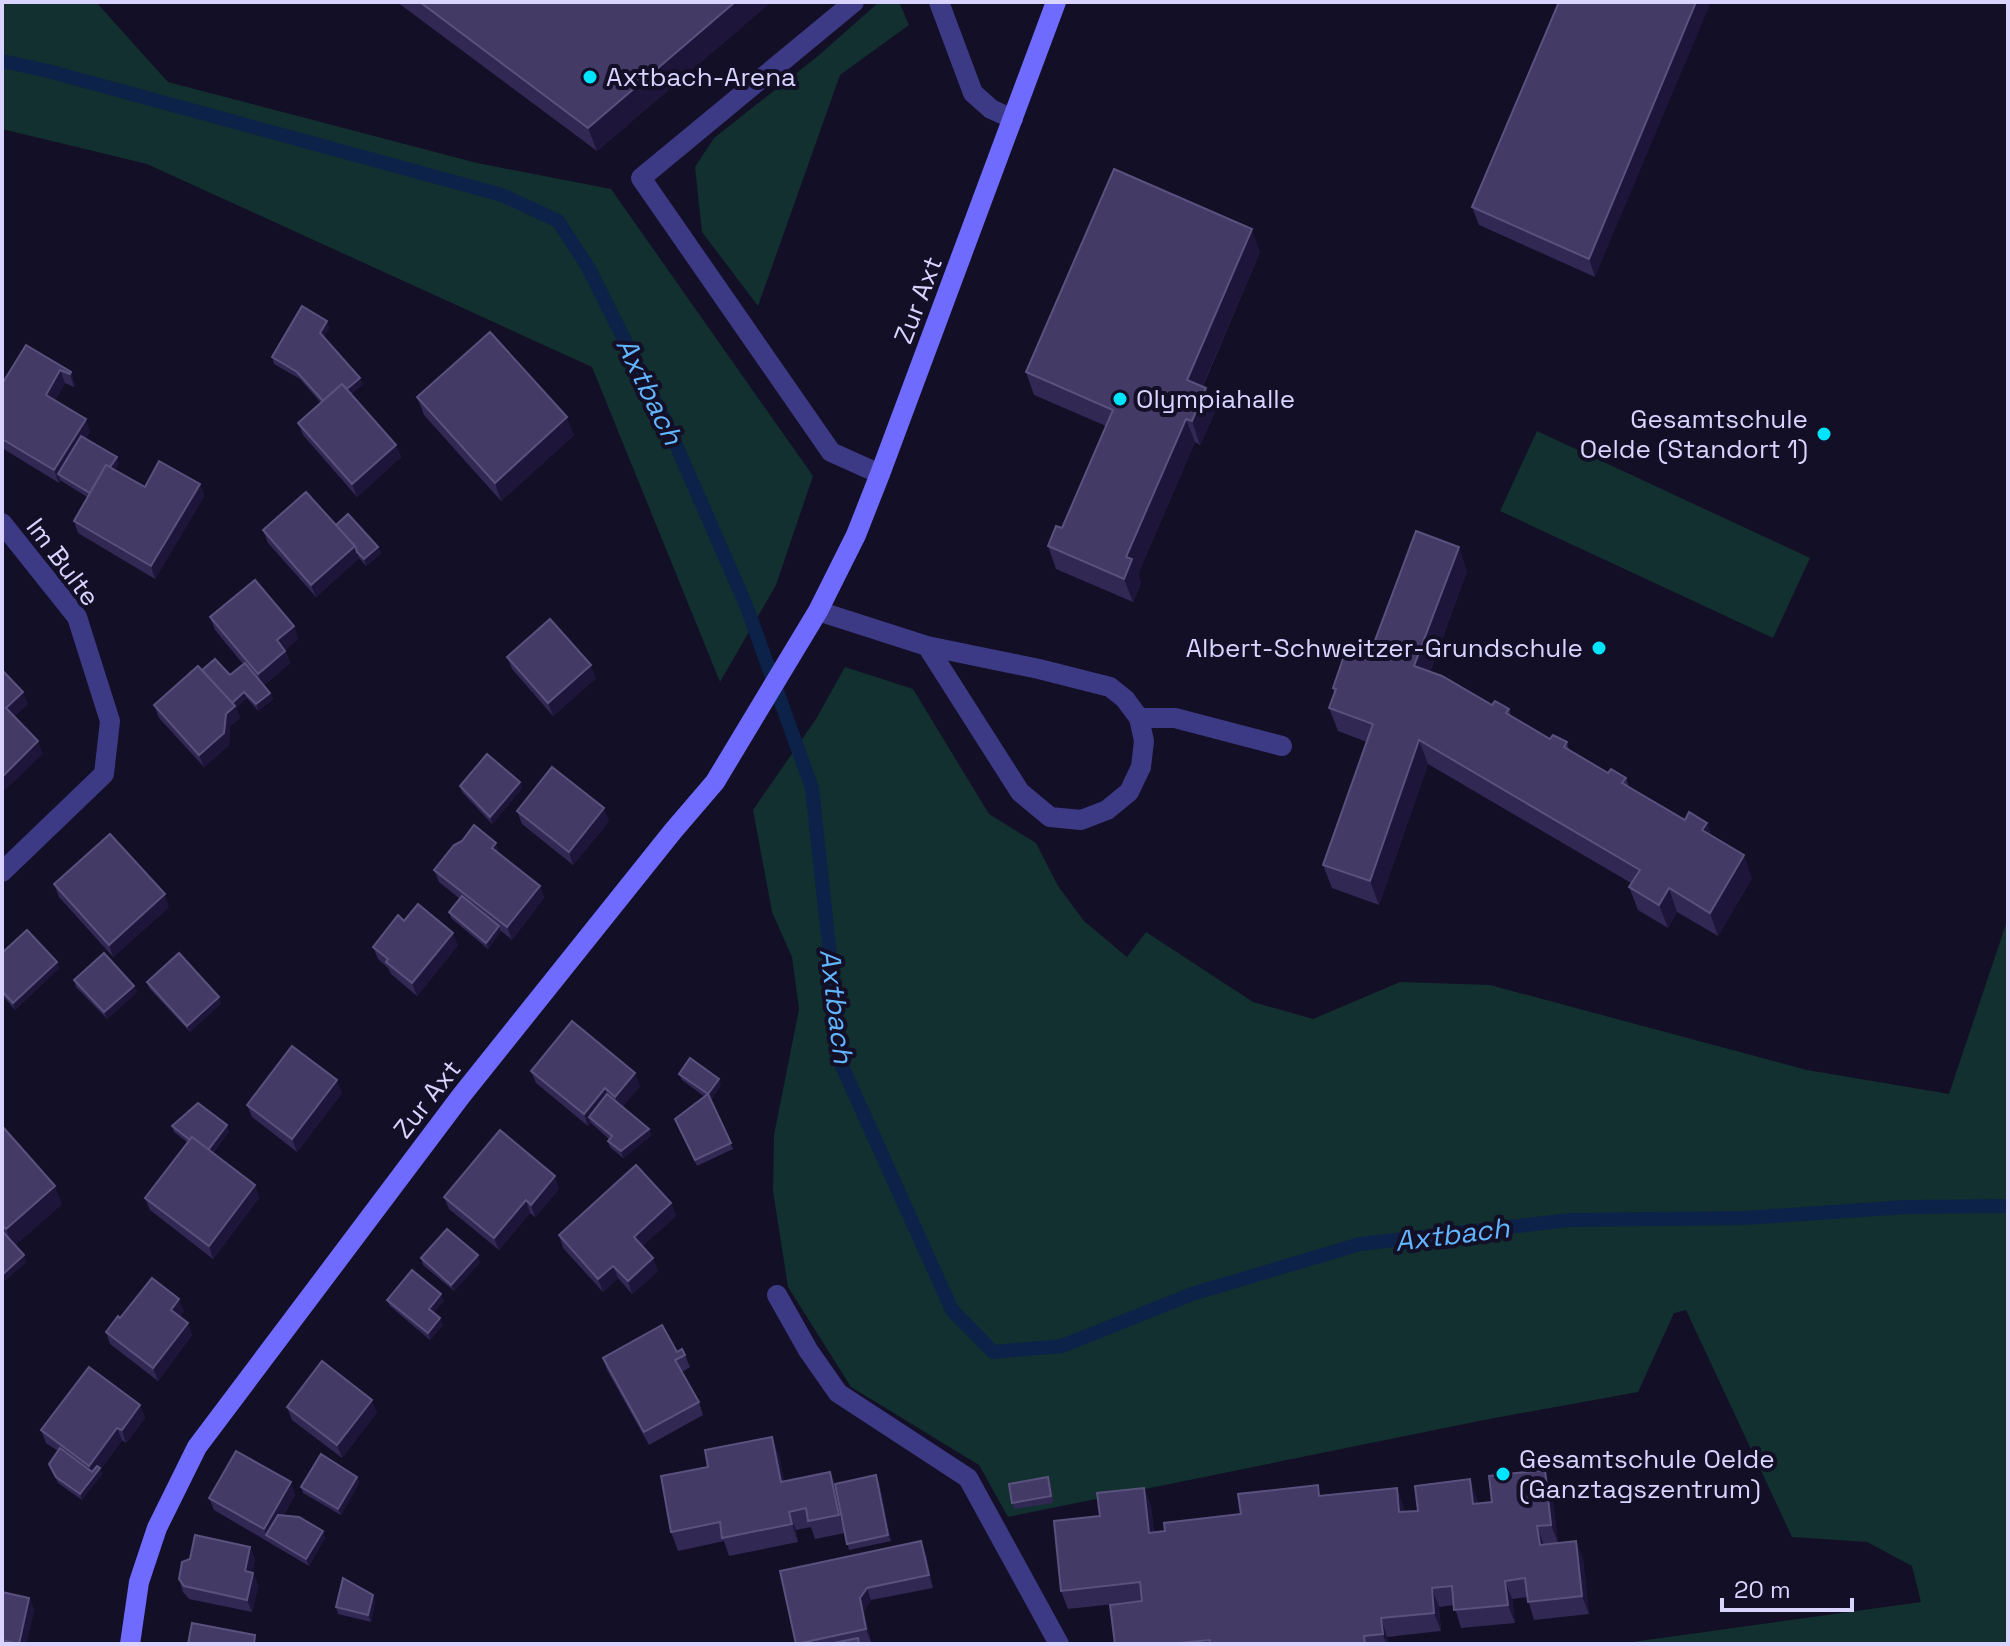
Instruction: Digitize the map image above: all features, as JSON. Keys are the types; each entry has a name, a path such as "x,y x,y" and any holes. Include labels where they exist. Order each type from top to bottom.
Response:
{"street":[{"path":"854,2 641,178 831,452 880,474"},
{"path":"939,2 973,93 991,109 1013,119"},
{"name":"Zur Axt","path":"130,1644 139,1582 157,1528 197,1447 461,1096 715,782 818,611 856,535 880,474 1056,2"},
{"name":"Im Bulte","path":"2,523 77,617 110,721 104,774 2,872"},
{"path":"818,611 927,646 1110,687 1125,699 1139,718 1144,741 1141,767 1129,792 1107,810 1081,820 1050,817 1020,792 927,646"},
{"path":"1139,718 1175,718 1282,746"},
{"path":"777,1295 808,1350 838,1393 968,1478 1059,1644"}],"green space":[{"path":"2,2 96,2 168,82 477,163 611,189 813,476 776,585 720,682 592,367 147,164 2,129"},
{"path":"879,2 899,2 909,25 840,75 758,306 702,232 695,167 714,138 818,56"},
{"path":"1537,431 1810,558 1773,638 1500,511"},
{"path":"845,667 913,689 989,814 1036,843 1058,886 1084,921 1127,957 1146,932 1253,1002 1313,1019 1400,982 1490,985 1807,1070 1949,1094 2008,918 2008,1644 1618,1644 1921,1602 1912,1566 1867,1542 1792,1537 1686,1310 1674,1313 1638,1392 1484,1420 1008,1517 979,1465 851,1387 788,1287 773,1191 774,1135 799,1009 792,957 772,912 753,810 816,719"}],"building":[{"name":"Axtbach-Arena","path":"420,2 735,2 588,128"},
{"path":"1559,2 1696,2 1589,259 1472,207"},
{"name":"Olympiahalle","path":"1114,169 1252,229 1187,380 1206,388 1192,421 1186,419 1126,557 1132,559 1124,579 1048,546 1056,526 1062,528 1113,410 1026,372"},
{"path":"302,306 327,321 320,333 360,378 347,389 342,384 323,401 297,372 272,357"},
{"path":"490,332 567,417 495,483 417,397"},
{"path":"26,345 71,372 60,370 46,395 86,419 54,470 2,439 2,384"},
{"path":"342,384 396,445 352,484 298,423"},
{"path":"81,436 117,457 110,467 106,465 90,493 58,474"},
{"path":"159,461 200,484 151,566 74,521 106,465 145,487"},
{"path":"306,492 355,546 311,585 263,530"},
{"path":"348,514 378,547 364,559 336,525"},
{"path":"1416,531 1459,547 1414,666 1442,676 1492,705 1495,701 1509,709 1506,713 1550,739 1553,735 1567,742 1564,747 1608,773 1611,769 1626,778 1622,783 1685,820 1689,812 1707,823 1702,830 1744,855 1710,913 1669,888 1659,905 1629,887 1640,870 1419,740 1370,881 1323,865 1373,724 1329,708 1336,689 1333,688 1348,644 1371,651"},
{"path":"255,580 294,626 277,640 285,651 258,674 210,617"},
{"path":"550,619 591,665 548,703 507,657"},
{"path":"215,659 230,675 245,663 270,693 256,704 244,692 232,703 202,670"},
{"path":"198,666 235,706 226,714 224,733 199,755 154,705"},
{"path":"2,670 23,692 6,708 38,741 2,777"},
{"path":"487,754 520,782 490,817 460,786"},
{"path":"552,767 604,808 569,852 517,811"},
{"path":"474,825 496,843 492,848 540,886 507,927 434,870"},
{"path":"110,834 165,894 109,945 54,884"},
{"path":"462,896 499,926 486,943 449,912"},
{"path":"418,904 453,933 412,983 373,947 398,915 404,921"},
{"path":"27,930 57,962 13,1003 2,991 2,953"},
{"path":"104,953 134,986 104,1012 74,980"},
{"path":"179,953 219,997 187,1026 147,982"},
{"path":"572,1021 635,1073 615,1097 605,1088 584,1114 531,1071"},
{"path":"292,1046 337,1080 292,1139 247,1105"},
{"path":"690,1058 719,1079 708,1094 679,1074"},
{"path":"607,1094 649,1129 621,1151 608,1141 612,1136 589,1117"},
{"path":"708,1094 731,1143 695,1160 675,1119"},
{"path":"198,1103 227,1125 208,1150 172,1126"},
{"path":"2,1126 55,1186 6,1229 2,1224"},
{"path":"500,1130 555,1176 531,1205 526,1200 494,1238 444,1197"},
{"path":"192,1137 255,1185 209,1246 145,1198"},
{"path":"636,1165 671,1203 634,1237 653,1258 628,1281 613,1266 598,1279 559,1235"},
{"path":"447,1229 478,1255 451,1285 421,1258"},
{"path":"2,1231 24,1255 2,1275"},
{"path":"412,1270 441,1294 429,1309 440,1318 428,1333 387,1300"},
{"path":"152,1278 179,1299 171,1310 188,1323 153,1368 106,1332"},
{"path":"662,1325 677,1352 682,1349 685,1355 675,1360 699,1402 644,1432 603,1358"},
{"path":"322,1361 372,1400 337,1445 287,1407"},
{"path":"89,1367 140,1405 122,1430 117,1428 89,1466 41,1430"},
{"path":"772,1437 781,1482 830,1472 839,1515 808,1521 806,1508 789,1512 792,1524 722,1538 720,1522 671,1532 661,1476 708,1467 705,1450"},
{"path":"60,1448 92,1472 97,1466 100,1468 80,1494 56,1477 49,1464"},
{"path":"236,1451 291,1482 264,1529 209,1498"},
{"path":"321,1454 357,1477 338,1509 301,1487"},
{"path":"1545,1470 1551,1525 1537,1526 1540,1545 1576,1541 1582,1596 1528,1602 1525,1578 1505,1581 1508,1605 1454,1610 1452,1586 1432,1588 1434,1613 1381,1618 1383,1634 1364,1636 1365,1644 1210,1644 1210,1640 1115,1644 1110,1605 1142,1601 1140,1582 1061,1591 1054,1521 1100,1516 1097,1493 1144,1488 1149,1533 1165,1531 1164,1523 1241,1514 1238,1494 1318,1485 1319,1496 1397,1488 1399,1512 1418,1511 1415,1486 1470,1479 1473,1504 1492,1502 1489,1476"},
{"path":"876,1475 888,1535 847,1544 835,1484"},
{"path":"1048,1477 1051,1496 1012,1503 1009,1484"},
{"path":"278,1515 299,1517 323,1531 306,1559 266,1535"},
{"path":"195,1535 250,1547 245,1571 253,1573 247,1600 184,1586 179,1579 182,1562 190,1559"},
{"path":"921,1541 929,1575 867,1588 860,1598 866,1629 796,1644 780,1571"},
{"path":"343,1578 373,1595 368,1615 336,1607"},
{"path":"2,1592 29,1598 19,1644 2,1640"},
{"path":"192,1623 255,1635 254,1644 188,1644"},
{"path":"858,1638 859,1644 829,1644"}],"waterway":[{"name":"Axtbach","path":"2,61 502,195 558,221 588,267 669,429 746,605 812,788 842,1066 952,1310 993,1352 1062,1346 1192,1294 1360,1244 1570,1220 1744,1218 1906,1207 2008,1206"}],"place":[{"name":"Axtbach-Arena","path":"590,77"},
{"name":"Olympiahalle","path":"1120,399"},
{"name":"Gesamtschule Oelde (Standort 1)","path":"1824,434"},
{"name":"Albert-Schweitzer-Grundschule","path":"1599,648"},
{"name":"Gesamtschule Oelde (Ganztagszentrum)","path":"1503,1474"}]}
